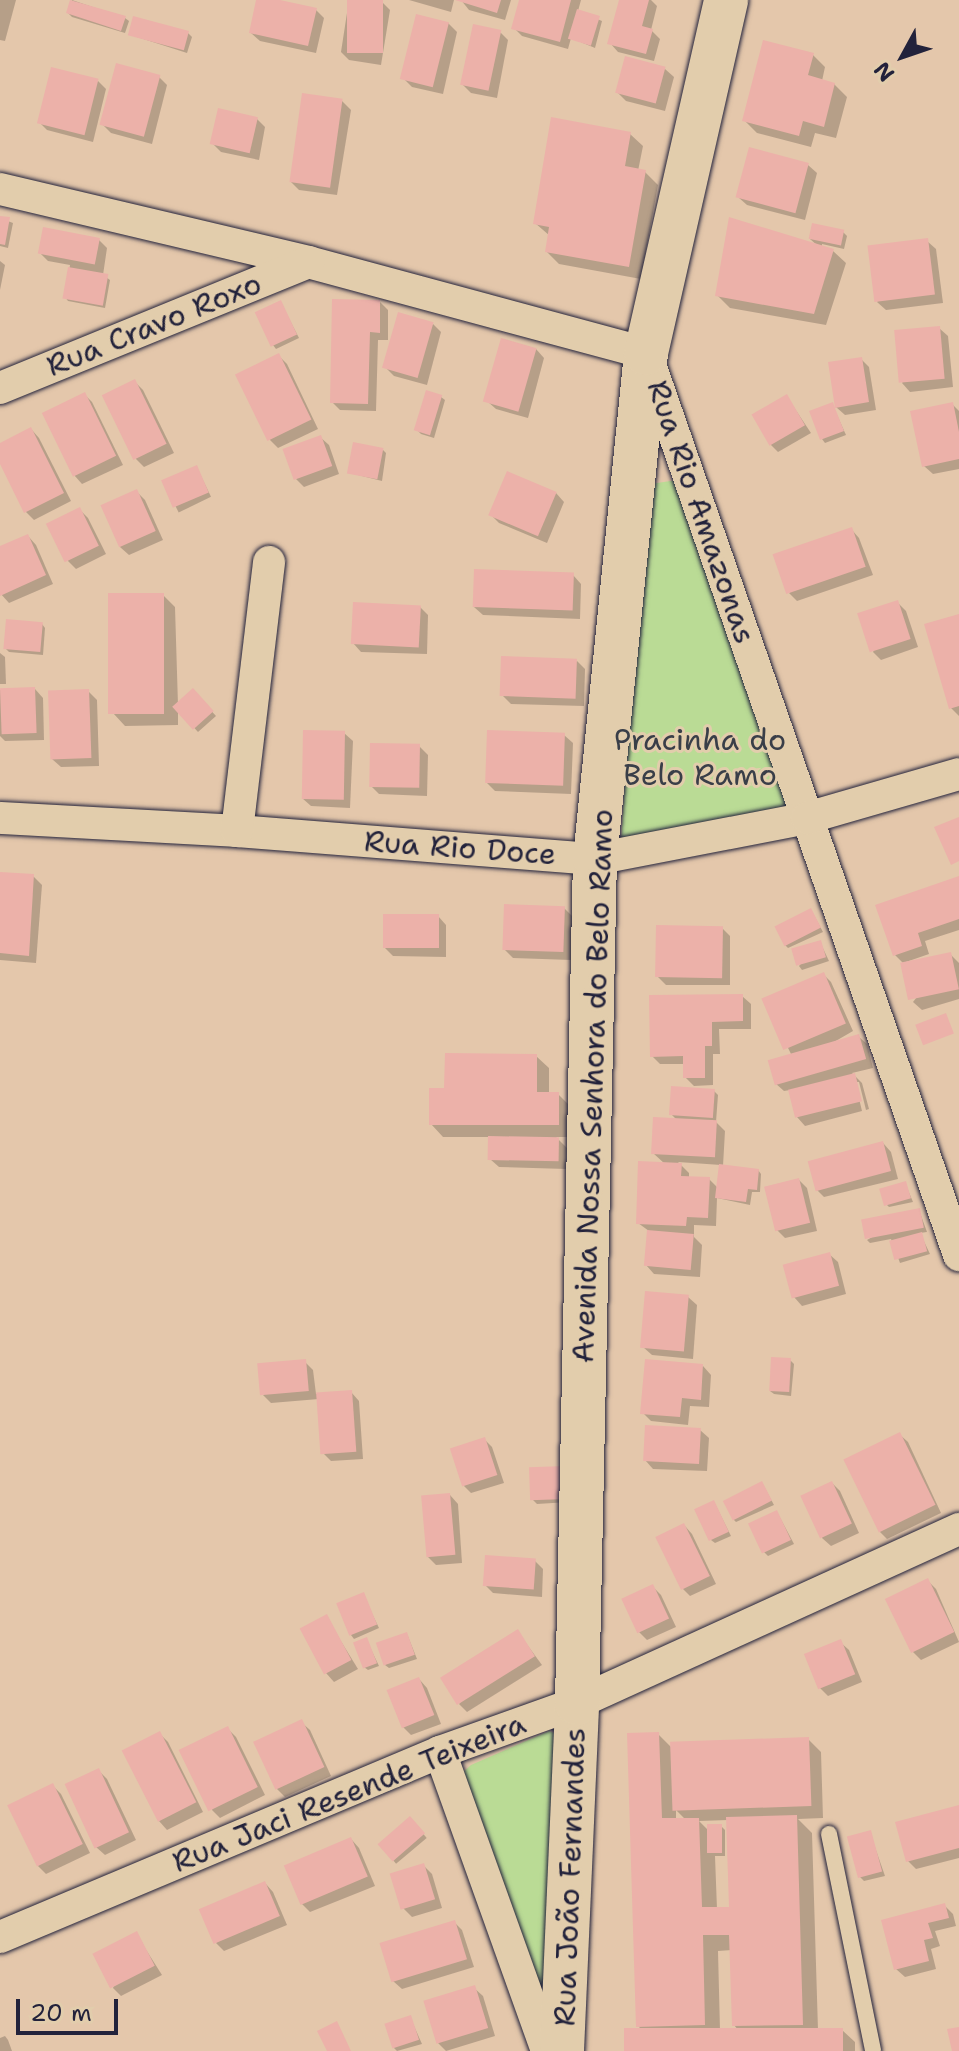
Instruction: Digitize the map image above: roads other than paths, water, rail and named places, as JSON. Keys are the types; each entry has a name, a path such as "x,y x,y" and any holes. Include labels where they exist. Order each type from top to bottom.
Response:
{"street":[{"name":"Avenida Nossa Senhora do Belo Ramo","path":"577,1703 595,859 646,353 726,0"},
{"name":"Rua Rio Amazonas","path":"0,189 308,262 646,353 959,1255"},
{"name":"Rua Cravo Roxo","path":"0,388 308,262"},
{"path":"237,831 269,562"},
{"name":"Rua Rio Doce","path":"0,818 237,831 595,859 807,818 959,774"},
{"name":"Rua Jaci Resende Teixeira","path":"0,1937 440,1752 577,1703 959,1529"},
{"name":"Rua João Fernandes","path":"562,2051 577,1703"},
{"name":"Rua João Fernandes","path":"440,1752 547,2051"}],"lane":[{"path":"829,1834 873,2051"}],"park label":[{"name":"Pracinha do Belo Ramo","path":"700,757"}]}
